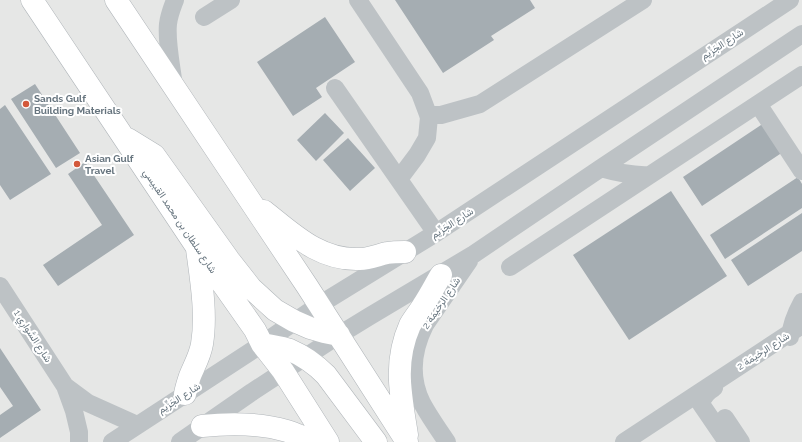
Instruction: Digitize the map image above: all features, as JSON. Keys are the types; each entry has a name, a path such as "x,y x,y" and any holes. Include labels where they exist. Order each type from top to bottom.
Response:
{"main road":[{"name":"شارع سلطان بن محمد القبيسي","path":"32,0 196,246 255,330 262,344 283,372 328,442"},
{"path":"116,0 339,335 408,442"},
{"path":"121,134 154,155 229,260 251,288 275,310 294,321 310,328 339,335"},
{"path":"246,195 297,238 314,249 334,257 362,259 389,252 405,252"},
{"path":"185,394 189,378 196,364 202,345 202,290 196,246"},
{"path":"408,442 399,368 402,349 411,324 441,275"},
{"path":"262,344 290,350 318,367 356,414 376,442"},
{"path":"202,426 223,424 255,425 286,431 316,442"}],"street":[{"path":"174,88 168,38 168,25 170,12 175,0"},
{"path":"204,17 231,0"},
{"path":"358,0 420,93 429,117 428,138 399,179"},
{"path":"428,115 442,115 480,104 643,0"},
{"name":"شارع الجَزِّيم","path":"112,442 262,344 294,321 436,233 790,0"},
{"path":"180,442 339,335 474,254 802,34"},
{"path":"510,267 802,75"},
{"path":"334,88 436,233"},
{"path":"758,104 802,171"},
{"path":"601,168 637,176 650,175"},
{"path":"601,168 612,182 616,197"},
{"name":"شارع الرخيمَة 2","path":"447,442 421,401 414,379 414,356 424,325 474,254"},
{"name":"شارع السَّوارِي 1","path":"0,286 66,386 79,432 79,442"},
{"path":"798,332 796,314 802,302"},
{"name":"شارع الرخيمَة 2","path":"643,442 704,397 798,332"},
{"name":"شارع السَّوارِي 1","path":"66,386 88,403 137,425"},
{"path":"704,397 726,442"},
{"path":"704,397 741,442"},
{"name":"شارع الرخيمَة 2","path":"624,442 704,397"}],"shaded area":[{"path":"0,0 802,0 802,442 0,442"}],"building":[{"path":"395,0 530,0 535,8 491,36 494,40 443,73"},
{"path":"325,17 355,62 316,88 322,97 293,116 257,62"},
{"path":"35,84 80,153 56,168 11,99"},
{"path":"5,105 51,174 10,200 0,185 0,109"},
{"path":"325,113 344,133 316,161 297,140"},
{"path":"764,123 783,152 702,206 683,177"},
{"path":"348,138 375,168 350,191 323,160"},
{"path":"85,162 134,235 58,286 43,265 102,225 68,174"},
{"path":"798,177 802,184 802,208 725,259 710,235"},
{"path":"671,191 727,276 629,340 573,255"},
{"path":"802,213 802,251 748,286 731,260"},
{"path":"0,348 41,410 0,438 0,415 13,406 0,387"}],"place":[{"name":"Sands Gulf Building Materials","path":"26,104"},
{"name":"Asian Gulf Travel","path":"77,164"}]}
